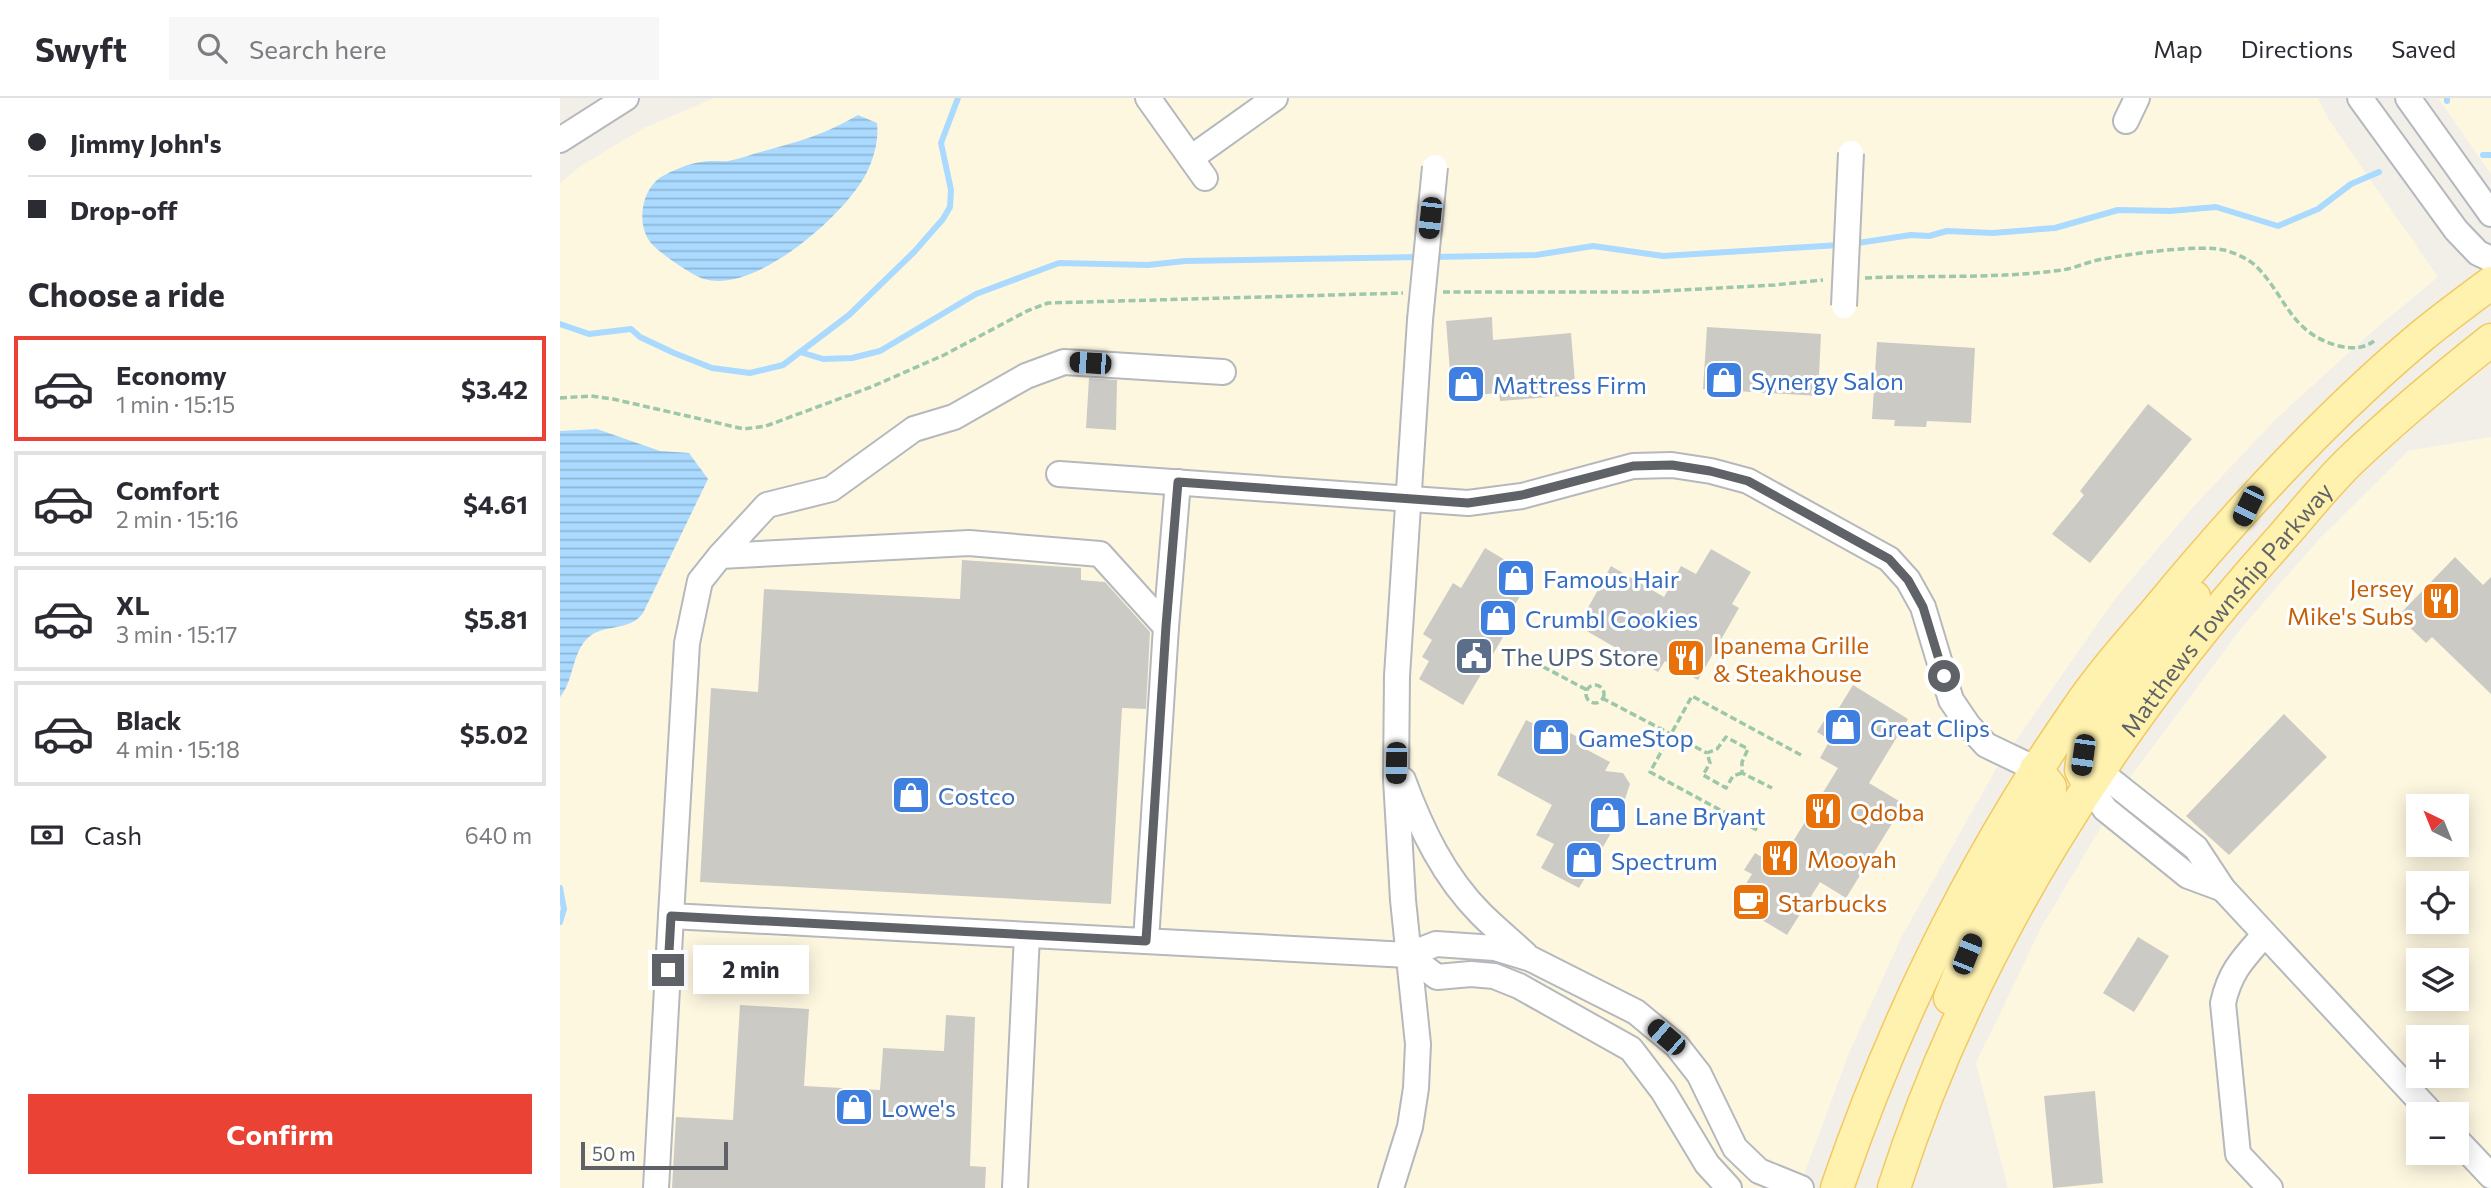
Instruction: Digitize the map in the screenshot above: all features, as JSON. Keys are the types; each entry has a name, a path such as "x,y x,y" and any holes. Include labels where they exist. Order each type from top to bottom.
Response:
{"main road":[{"name":"Matthews Township Parkway","path":"1837,1188 1885,1059 1925,970 1976,870 2036,769 2077,708 2202,556 2328,421 2424,334 2491,283"},
{"name":"Matthews Township Parkway","path":"1895,1188 1935,1078 1972,994 2023,896 2094,778 2189,646 2239,585 2350,461 2491,340"},
{"path":"2094,778 2081,770 2083,755 2173,625 2221,563 2248,506"},
{"path":"1935,1078 1943,1015 1976,934 2049,804 2050,787 2036,769"}],"street":[{"path":"560,140 626,98"},
{"path":"1148,98 1198,168 1275,98"},
{"path":"2126,121 2137,98"},
{"path":"2360,98 2456,230 2478,253 2491,259"},
{"path":"2408,98 2491,214"},
{"path":"1844,306 1851,153"},
{"path":"1391,1188 1410,1127 1416,1087 1418,1044 1403,900 1396,763 1397,676 1420,320 1435,167"},
{"path":"656,1188 687,643 700,581 767,505 831,489 914,429 954,417 1026,376 1064,362 1223,372"},
{"path":"1059,474 1468,503 1522,495 1633,466 1672,465 1748,481 1889,559 1908,580 1923,607 1951,699 1968,725 1986,745 2036,769"},
{"path":"1146,941 1178,482"},
{"path":"720,556 969,543 1100,554 1166,626"},
{"path":"1396,763 1418,820 1456,885 1481,914 1531,959"},
{"path":"2094,778 2105,809 2188,876 2223,889 2421,1102"},
{"path":"671,916 1408,956 1436,944 1495,948 1531,959 1636,1013 1654,1027 1677,1046 1699,1074 1735,1148 1759,1171 1801,1188"},
{"path":"1015,1188 1027,935"},
{"path":"2264,935 2235,967 2222,1003 2238,1154 2270,1188"},
{"path":"1408,956 1437,977 1471,974 1494,976 1519,986 1631,1049 1663,1091 1707,1164 1729,1188"},
{"path":"2469,1153 2491,1176"}],"path":[{"path":"1857,278 2000,275 2065,270 2101,259 2129,255 2198,249 2221,250 2238,255 2256,266 2283,305 2318,339 2347,348 2358,348 2382,336"},
{"path":"1440,292 1644,292 1833,279"},
{"path":"560,398 591,396 744,429 755,428 871,387 923,365 1027,311 1048,303 1415,293"},
{"path":"1506,647 1587,690"},
{"path":"1592,685 1599,686 1603,691 1602,698 1597,702 1590,701 1586,696 1587,690 1592,685"},
{"path":"1757,830 1650,772 1692,696 1801,755"},
{"path":"1602,698 1707,753 1717,750 1726,737 1748,749 1742,762 1742,773"},
{"path":"1707,753 1710,763 1703,775 1726,788 1733,776 1742,773 1772,788"}],"shaded area":[{"path":"714,98 2318,98 2329,120 2438,277 2368,335 2276,419 2193,507 2115,599 1996,769 1902,936 1849,1053 1799,1188 560,1188 560,183 582,165 644,128"},
{"path":"2438,98 2491,98 2491,174"},
{"path":"2491,437 2491,1188 2008,1188 1976,1063 2042,926 2134,772 2242,627 2322,536 2408,451"}],"water":[{"path":"858,115 877,123 875,149 866,174 855,191 819,230 772,263 748,275 725,281 704,279 668,258 646,236 642,218 645,199 654,183 661,177 692,164 732,160 801,140"},
{"path":"597,429 660,451 689,453 708,479 643,613 630,623 598,631 585,641 560,697 560,431"}],"building":[{"path":"1492,317 1493,340 1571,333 1576,395 1500,401 1499,393 1452,397 1446,321"},
{"path":"1707,327 1821,334 1818,396 1703,389"},
{"path":"1877,342 1975,348 1971,423 1927,421 1926,427 1894,426 1895,420 1872,419"},
{"path":"1089,378 1117,380 1116,430 1086,428"},
{"path":"2148,404 2192,439 2090,563 2052,534 2084,495 2080,491"},
{"path":"1485,548 1532,576 1501,628 1506,632 1463,705 1419,679 1429,661 1422,657 1432,640 1423,634 1453,583 1461,588"},
{"path":"1711,549 1751,572 1732,604 1739,608 1698,680 1665,661 1658,672 1578,626 1611,566 1664,597 1681,566 1696,574"},
{"path":"2455,557 2483,585 2491,577 2491,694 2432,637 2426,643 2398,616"},
{"name":"Costco","path":"962,560 1081,568 1081,580 1105,582 1150,632 1146,709 1122,708 1111,904 700,882 711,688 758,692 764,589 960,599"},
{"path":"1853,685 1908,719 1869,783 1904,804 1846,898 1820,882 1787,935 1734,903 1752,874 1744,870 1755,853 1765,859 1776,840 1789,848 1838,768 1820,758 1830,740 1817,732 1827,716 1832,719"},
{"path":"2284,714 2327,757 2229,855 2186,816"},
{"path":"1526,720 1561,737 1564,730 1580,738 1576,744 1610,762 1605,771 1623,773 1630,784 1622,808 1625,809 1579,888 1541,868 1554,844 1536,835 1552,805 1497,775"},
{"path":"2138,937 2169,956 2134,1012 2103,993"},
{"name":"Lowe's","path":"740,1005 809,1009 804,1086 880,1090 883,1048 944,1051 946,1015 975,1017 970,1166 986,1167 985,1188 672,1188 676,1117 733,1120"},
{"path":"2095,1091 2103,1183 2053,1188 2044,1096"}],"waterway":[{"path":"560,324 589,334 631,329 640,337 712,368 750,373 783,365 849,315 914,252 943,219 950,207 951,190 941,143 958,98"},
{"path":"2483,155 2491,155"},
{"path":"1851,244 1911,235 1929,236 1947,231 1993,233 2055,228 2118,210 2170,211 2216,207 2278,226 2318,209 2351,184 2379,172"},
{"path":"1433,257 1536,255 1593,246 1663,256 1840,245"},
{"path":"800,352 823,359 852,358 880,351 976,294 1059,263 1148,265 1185,261 1422,257"},
{"path":"560,888 564,909 560,922"}],"place":[{"name":"Synergy Salon","path":"1724,380"},
{"name":"Mattress Firm","path":"1466,384"},
{"name":"Famous Hair","path":"1516,578"},
{"name":"Jersey Mike's Subs","path":"2441,601"},
{"name":"Crumbl Cookies","path":"1498,618"},
{"name":"The UPS Store","path":"1474,656"},
{"name":"Ipanema Grille & Steakhouse","path":"1686,658"},
{"name":"Great Clips","path":"1843,727"},
{"name":"GameStop","path":"1551,737"},
{"name":"Costco","path":"911,795"},
{"name":"Qdoba","path":"1823,811"},
{"name":"Lane Bryant","path":"1608,815"},
{"name":"Mooyah","path":"1780,858"},
{"name":"Spectrum","path":"1584,860"},
{"name":"Starbucks","path":"1751,902"},
{"name":"Lowe's","path":"854,1107"}],"route":[{"path":"668,970 671,916 1146,941 1178,482 1468,503 1522,495 1633,466 1672,465 1710,471 1748,481 1889,559 1908,580 1923,607 1944,676"}]}
